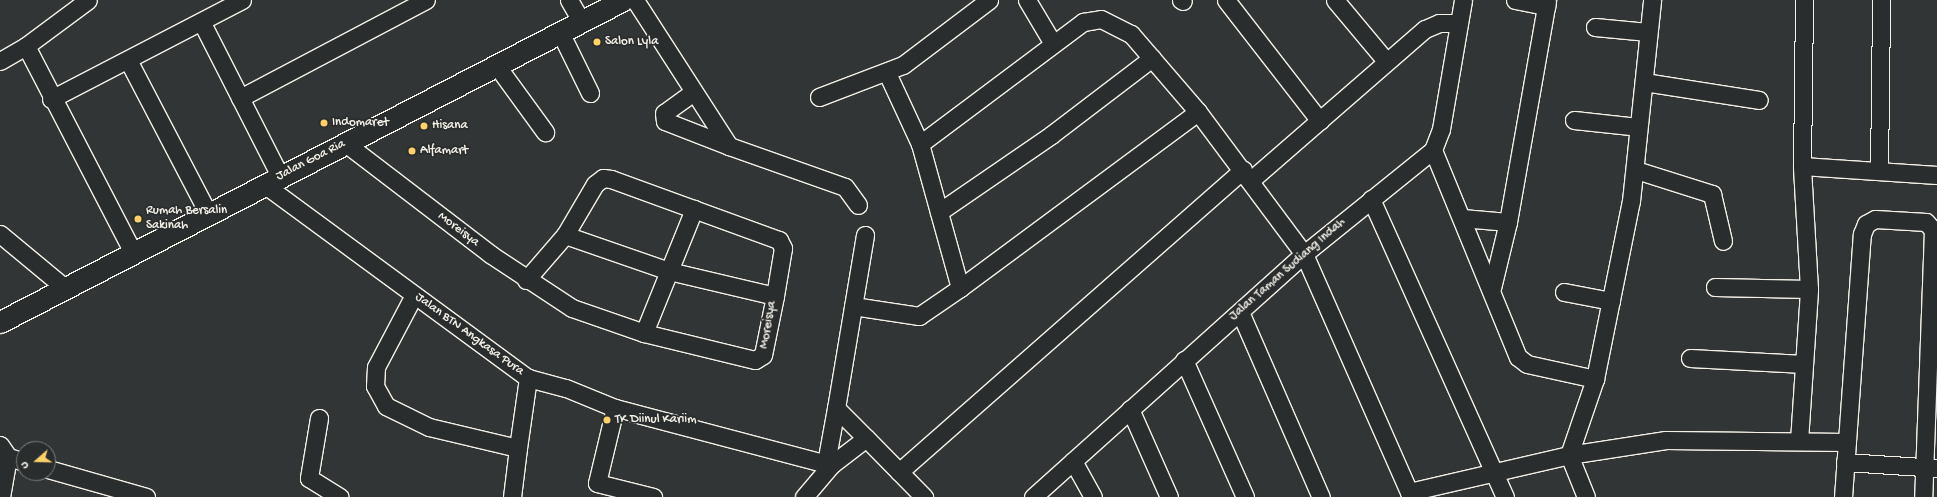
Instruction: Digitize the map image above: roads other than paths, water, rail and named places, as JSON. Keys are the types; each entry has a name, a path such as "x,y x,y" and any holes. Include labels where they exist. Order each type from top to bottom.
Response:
{"main road":[{"name":"Jalan Goa Ria","path":"0,322 132,252 623,0"}],"street":[{"path":"0,61 26,46 88,0"},
{"path":"51,98 128,60 242,0"},
{"path":"240,98 426,0"},
{"path":"569,0 581,21"},
{"path":"635,0 692,93 729,146"},
{"path":"819,97 887,73 903,65 989,0"},
{"path":"1027,0 1052,42"},
{"path":"1226,0 1320,121"},
{"path":"1335,0 1386,61"},
{"path":"1492,288 1508,222 1546,3 1515,0"},
{"path":"1586,497 1569,455 1594,379 1611,301 1636,170 1638,127 1652,0"},
{"path":"1799,440 1809,288 1802,166 1804,0"},
{"path":"1879,171 1881,0"},
{"path":"899,472 1247,175 1320,121 1386,61 1432,25 1457,8"},
{"path":"1457,8 1441,129 1434,150 1521,360 1594,379"},
{"path":"920,144 1052,42 1084,22 1101,19 1130,34 1198,112 1247,175 1304,254 1410,494 1494,471 1569,455 1680,438 1847,442"},
{"path":"202,22 240,98 273,180"},
{"path":"1595,27 1648,32"},
{"path":"560,32 590,93"},
{"path":"26,46 51,98 132,252"},
{"path":"939,212 1051,135 1152,58"},
{"path":"128,60 208,214"},
{"path":"497,66 545,132"},
{"path":"887,73 920,144 960,288"},
{"path":"1644,82 1759,100"},
{"path":"692,93 664,114 665,121 729,146 845,187 858,205"},
{"path":"853,306 919,316 960,288 1198,112"},
{"path":"1574,120 1638,127"},
{"name":"Moreisya","path":"346,143 526,280 565,305 644,333 759,359 770,331 775,296 669,271 565,234"},
{"name":"Jalan Taman Sudiang Indah","path":"1033,497 1304,254 1434,150"},
{"path":"1802,166 1937,175"},
{"path":"1636,170 1712,194 1723,241"},
{"path":"526,280 565,234 595,184 603,178 694,209 782,243 775,296"},
{"name":"Jalan BTN Angkasa Pura","path":"273,180 414,295 528,378 566,388 615,408 828,464"},
{"path":"1372,199 1505,497"},
{"path":"644,333 694,209"},
{"path":"1462,218 1508,222"},
{"path":"1843,497 1863,229 1875,219 1926,222 1930,224 1933,238 1930,468 1923,497"},
{"path":"0,234 65,288"},
{"path":"828,464 865,235"},
{"path":"1715,288 1809,288"},
{"path":"1564,292 1611,301"},
{"path":"414,295 376,367 375,386 379,396 386,406 429,427 518,448"},
{"path":"1240,312 1321,497"},
{"path":"1690,358 1804,364"},
{"path":"1184,360 1245,497"},
{"path":"512,497 528,378"},
{"path":"615,408 595,490 653,497"},
{"path":"836,408 923,497"},
{"path":"1130,409 1169,497"},
{"path":"319,418 309,478 340,497"},
{"path":"804,497 828,464 866,438"},
{"path":"2,497 11,455"},
{"path":"1073,461 1093,497"},
{"path":"1845,462 1930,468"},
{"path":"56,471 146,497"}],"place":[{"name":"Salon Lyla","path":"597,42"},
{"name":"Indomaret","path":"324,123"},
{"name":"Hisana","path":"424,126"},
{"name":"Alfamart","path":"412,151"},
{"name":"Rumah Bersalin Sakinah","path":"138,219"},
{"name":"TK Diinul Kariim","path":"607,420"}]}
